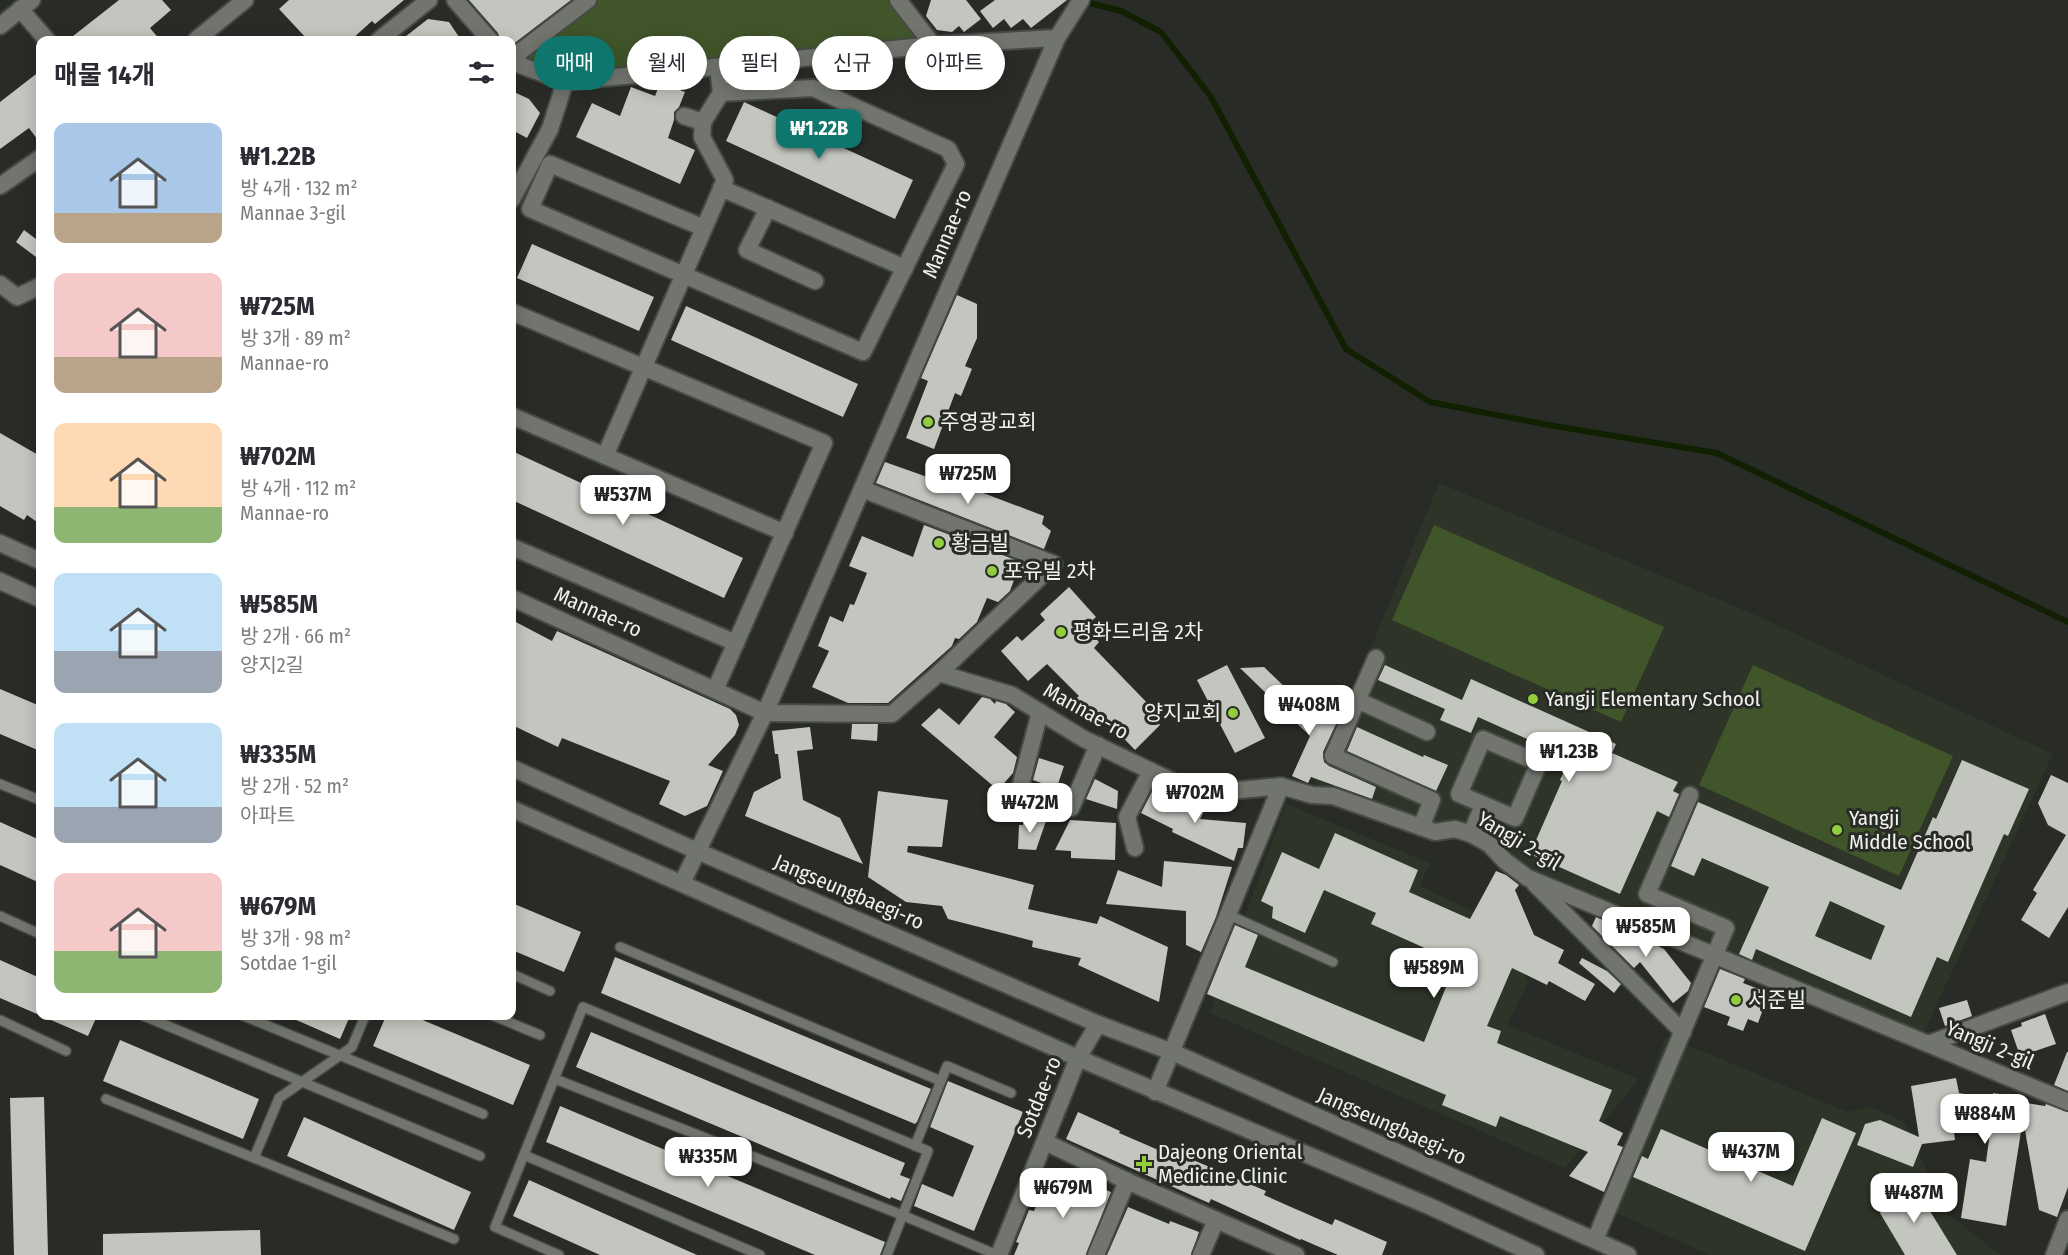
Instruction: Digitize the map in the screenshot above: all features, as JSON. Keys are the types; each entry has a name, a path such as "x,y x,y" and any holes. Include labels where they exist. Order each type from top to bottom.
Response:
{"street":[{"path":"201,36 245,0"},
{"path":"384,36 429,0"},
{"path":"455,0 486,36"},
{"path":"516,57 588,0"},
{"name":"Mannae-ro","path":"682,883 765,713 1057,38 1081,0"},
{"path":"903,2 927,36"},
{"path":"0,26 26,5 45,36"},
{"path":"1005,41 1057,38"},
{"path":"615,77 905,48"},
{"path":"516,62 534,69"},
{"path":"605,456 725,180 702,137 703,122 721,93 718,67"},
{"path":"704,228 550,164 531,209 863,352 956,164 948,149 813,88 721,93"},
{"path":"516,189 550,129 562,90"},
{"path":"684,116 703,122"},
{"path":"0,186 36,161"},
{"path":"721,188 904,268"},
{"path":"768,208 747,250 814,281"},
{"path":"0,284 17,297 36,288"},
{"path":"516,314 824,443 715,690"},
{"path":"516,418 785,533"},
{"name":"Mannae-ro","path":"516,600 765,713 892,714 939,673 1054,564 862,489"},
{"path":"0,543 36,559"},
{"path":"516,549 736,643"},
{"path":"0,581 36,597"},
{"path":"1376,658 1333,756 1432,800 1421,827"},
{"name":"Mannae-ro","path":"939,673 1012,695 1098,745 1199,794 1281,786"},
{"path":"1357,700 1427,732"},
{"path":"1019,792 1040,712"},
{"path":"1484,739 1539,763 1515,819 1483,805 1459,794 1484,739"},
{"path":"1071,808 1098,745"},
{"name":"Jangseungbaegi-ro","path":"516,770 697,851 1098,1024 1172,1052 1628,1255"},
{"path":"1136,848 1127,817 1151,771"},
{"path":"1155,1092 1281,786"},
{"name":"Yangji 2-gil","path":"1281,786 1312,795 1333,796 1435,832 1455,829 1471,834 1489,844 1505,861 1528,878 2068,1102"},
{"path":"1595,1239 1726,928 1647,894 1689,795"},
{"path":"1471,834 1483,805"},
{"path":"516,811 1078,1059 1430,1206 1536,1255"},
{"path":"1528,878 1683,1032"},
{"name":"Yangji 2-gil","path":"1928,1044 2068,992"},
{"name":"Sotdae-ro","path":"998,1255 1078,1059 1098,1024"},
{"path":"1045,1142 1127,1181 1296,1255"},
{"path":"1096,1255 1127,1181"},
{"path":"2054,1255 2068,1219"},
{"path":"1201,1255 1216,1220"}],"lane":[{"path":"0,784 36,798"},
{"path":"1227,914 1333,962"},
{"path":"0,916 36,932"},
{"path":"620,947 941,1081"},
{"path":"516,976 550,990"},
{"path":"559,1255 495,1227 583,1007 928,1151 887,1255"},
{"path":"0,1020 66,1051"},
{"path":"154,1020 480,1156"},
{"path":"254,1020 483,1114"},
{"path":"254,1158 279,1098 352,1047 363,1020"},
{"path":"504,1020 540,1035"},
{"path":"915,1146 947,1066 1011,1093"},
{"path":"555,1079 998,1255"},
{"path":"106,1099 454,1239"},
{"path":"524,1155 760,1255"}],"shaded area":[{"path":"1439,483 1753,614 2053,754 1923,1034 1624,907 1530,870 1475,823 1455,820 1435,825 1315,783"},
{"path":"1286,804 1430,863 1420,886 1506,927 1528,983 1507,1025 1639,1079 1565,1168 1210,1013"},
{"path":"1666,1036 1847,1112 1870,1107 1903,1121 1911,1133 1942,1209 2000,1255 1710,1255 1601,1206"}],"green space":[{"path":"588,0 898,0 926,36 905,36 905,48 893,49 893,36 812,36 812,57 800,58 800,36 719,36 719,67 707,68 707,36 627,36 627,76 615,77 615,36 541,36"},
{"path":"534,41 534,68 516,60 516,55"},
{"path":"1434,525 1664,627 1621,722 1392,620"},
{"path":"1753,665 1953,756 1899,876 1699,785"}],"building":[{"path":"119,0 162,0 171,10 150,28 157,36 73,36"},
{"path":"289,0 404,0 375,24 372,21 355,36 304,36 279,9"},
{"path":"469,0 571,0 516,42 516,36 499,36"},
{"path":"931,0 966,0 981,19 964,32 959,26 952,32 937,30 926,16"},
{"path":"995,0 1067,0 1031,28 1023,19 1011,28 1004,19 993,28 980,11"},
{"path":"428,19 449,22 458,36 406,36"},
{"path":"36,74 36,138 29,128 0,149 0,102"},
{"path":"630,90 639,90 655,96 657,90 685,92 679,107 674,112 668,138 695,150 680,184 576,137 592,103 620,116"},
{"path":"516,93 529,99 540,113 527,138 516,132"},
{"path":"744,102 913,180 895,219 726,141"},
{"path":"24,230 36,239 36,257 16,242"},
{"path":"532,244 654,297 639,331 517,278"},
{"path":"957,295 977,304 977,338 965,366 972,369 961,396 955,393 934,449 906,438 928,381 921,378"},
{"path":"686,306 858,384 843,417 671,340"},
{"path":"0,433 36,454 36,521 27,515 24,520 0,506"},
{"path":"516,453 743,558 724,598 516,502"},
{"path":"885,462 964,490 965,486 1044,516 1042,524 1051,531 1044,549 876,483"},
{"path":"924,525 1031,566 1029,573 1022,580 1015,577 1010,591 998,602 987,598 977,622 959,639 955,638 952,646 888,703 848,703 812,687 829,651 818,646 830,616 843,622 850,604 854,605 867,573 849,566 862,536 913,557"},
{"path":"1069,587 1096,617 1085,627 1099,642 1094,648 1154,710 1152,716 1160,725 1135,750 1102,716 1094,724 1073,701 1079,696 1047,664 1028,681 1001,651 1017,636 1022,641 1045,620 1040,614"},
{"path":"516,622 552,641 557,631 730,709 736,715 739,725 735,735 708,765 723,771 707,806 685,816 659,804 670,781 562,738 558,747 516,727"},
{"name":"양지교회","path":"1227,665 1265,738 1235,753 1197,680"},
{"path":"1385,665 1462,700 1471,679 1616,744 1612,753 1678,782 1673,791 1679,794 1669,817 1657,811 1620,894 1530,854 1570,758 1478,717 1471,733 1440,720 1445,709 1378,680"},
{"path":"1264,667 1318,719 1321,712 1338,720 1323,752 1324,762 1376,787 1372,799 1311,777 1308,783 1292,776 1310,736 1240,668"},
{"path":"0,689 36,704 36,749 0,734"},
{"path":"982,697 990,699 995,704 996,701 1006,704 1015,712 994,737 1017,757 1013,773 998,790 921,725 939,708 959,725"},
{"path":"852,724 878,724 877,741 851,739"},
{"path":"810,727 813,749 797,751 803,800 840,818 863,864 745,816 754,792 781,778 772,731"},
{"path":"1357,727 1423,757 1424,755 1448,765 1436,791 1347,751"},
{"path":"1039,758 1064,766 1058,784 1055,783 1055,788 1033,780"},
{"path":"1962,760 2029,789 2008,836 2004,834 1948,962 1937,957 1911,1017 1756,949 1752,960 1739,954 1769,887 1702,858 1694,876 1671,866 1698,802 1901,890 1933,817 1936,819","holes":["1830,901 1885,926 1871,960 1815,936"]},
{"path":"2051,775 2068,783 2068,907 2049,938 2021,920 2037,893 2033,890 2066,835 2048,825 2038,803"},
{"path":"1095,779 1118,791 1117,809 1086,799"},
{"path":"1155,786 1185,801 1206,807 1200,819 1246,823 1243,848 1238,848 1234,861 1172,832 1173,829 1141,813"},
{"path":"878,791 948,800 942,847 908,846 907,852 1034,885 1028,909 1097,924 1100,916 1168,947 1159,1002 1078,965 1081,958 1032,947 1033,941 948,919 942,906 906,902 868,877"},
{"path":"1023,820 1046,821 1036,850 1018,849 1019,825 1023,825"},
{"path":"1070,820 1116,823 1115,860 1071,858 1071,851 1055,850"},
{"path":"0,822 36,838 36,881 0,865"},
{"path":"1335,833 1418,870 1409,892 1470,919 1496,871 1506,875 1519,885 1515,890 1534,935 1564,950 1558,963 1595,984 1585,1001 1549,981 1547,985 1512,968 1487,1026 1501,1031 1497,1043 1612,1090 1599,1121 1623,1133 1617,1145 1623,1147 1604,1192 1569,1176 1588,1152 1500,1116 1496,1127 1442,1105 1446,1095 1207,994 1235,925 1258,935 1245,967 1424,1042 1456,962 1371,924 1376,913 1324,890 1305,933 1272,918 1273,907 1261,901 1282,852 1319,869"},
{"path":"1164,861 1232,867 1216,917 1201,952 1186,945 1186,911 1106,904 1118,870 1162,887"},
{"path":"516,905 581,932 564,972 516,952"},
{"path":"1596,917 1664,949 1691,983 1688,991 1673,1003 1640,962 1634,968 1592,926"},
{"path":"615,957 931,1089 917,1122 915,1124 601,993"},
{"path":"1582,958 1607,971 1621,984 1614,993 1579,963"},
{"path":"0,960 36,976 36,1013 0,998"},
{"name":"서준빌","path":"1720,969 1745,979 1743,983 1769,993 1758,1023 1748,1019 1743,1031 1727,1025 1730,1017 1704,1007"},
{"path":"1967,1000 1972,1016 1945,1026 1939,1008"},
{"path":"2045,1014 2056,1044 2020,1056 2011,1030 2022,1026 2021,1023"},
{"path":"51,1020 95,1020 88,1036"},
{"path":"296,1020 348,1020 340,1039"},
{"path":"384,1020 423,1020 530,1065 513,1105 373,1046"},
{"path":"591,1032 905,1163 900,1175 910,1179 901,1201 891,1197 890,1199 576,1067"},
{"path":"120,1040 259,1099 243,1139 103,1081"},
{"path":"2068,1052 2068,1091 2054,1085"},
{"path":"1956,1078 1959,1093 1993,1099 1993,1093 2013,1096 2013,1101 2045,1106 2046,1104 2068,1112 2068,1187 2057,1217 2039,1210 2023,1119 2006,1226 1961,1218 1970,1159 1986,1162 1991,1125 1956,1130 1955,1140 1922,1144 1913,1167 1857,1145 1865,1124 1880,1120 1919,1137 1911,1086"},
{"path":"948,1081 1023,1112 974,1231 914,1206 922,1184 953,1197 974,1146 930,1127"},
{"path":"44,1097 48,1255 14,1255 10,1098"},
{"path":"560,1106 885,1242 880,1255 815,1255 546,1142"},
{"path":"1078,1112 1177,1158 1179,1154 1266,1191 1264,1195 1332,1225 1335,1219 1387,1242 1382,1255 1338,1255 1211,1199 1209,1203 1066,1139"},
{"path":"304,1117 471,1192 454,1230 287,1156"},
{"path":"1822,1118 1856,1133 1805,1251 1633,1177 1642,1156 1648,1159 1661,1129 1793,1186"},
{"path":"1050,1171 1111,1192 1086,1255 1014,1255 1019,1243 1016,1242 1029,1210 1034,1211"},
{"path":"529,1180 697,1255 600,1255 513,1216"},
{"path":"1911,1181 1957,1255 1905,1255 1880,1213 1889,1194"},
{"path":"1128,1207 1169,1224 1170,1221 1199,1232 1191,1255 1107,1255"},
{"path":"260,1230 261,1255 103,1255 103,1234"}],"waterway":[{"path":"1081,1 1121,11 1161,32 1211,97 1346,349 1430,402 1543,424 1717,453 2068,622"}],"place":[{"name":"주영광교회","path":"928,422"},
{"name":"황금빌","path":"939,543"},
{"name":"포유빌 2차","path":"992,571"},
{"name":"평화드리움 2차","path":"1061,632"},
{"name":"Yangji Elementary School","path":"1533,699"},
{"name":"양지교회","path":"1233,713"},
{"name":"Yangji Middle School","path":"1837,830"},
{"name":"서준빌","path":"1736,1000"},
{"name":"Dajeong Oriental Medicine Clinic","path":"1144,1164"}]}
